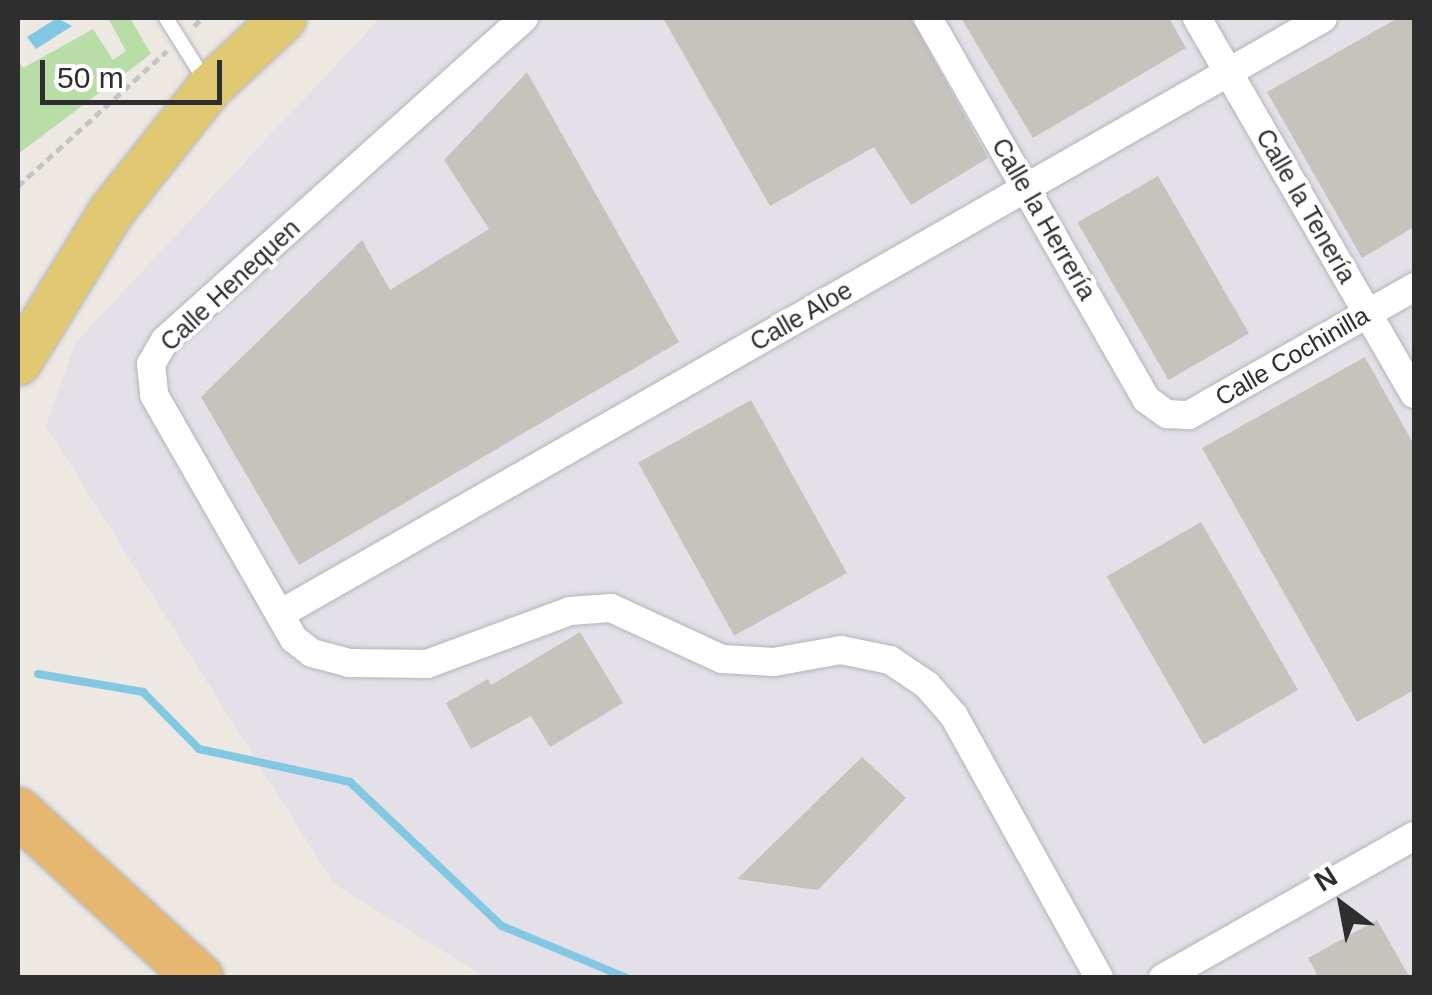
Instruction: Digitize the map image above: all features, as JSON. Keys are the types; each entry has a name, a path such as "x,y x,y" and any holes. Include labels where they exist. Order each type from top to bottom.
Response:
{"highway":[{"path":"21,813 199,978"}],"main road":[{"path":"18,362 112,210 209,87 283,18"}],"street":[{"name":"Calle Henequen","path":"524,18 156,352 154,395 280,614 312,652 378,666 463,655 589,608 628,612 722,659 774,662 841,650 890,660 927,685 954,716 1098,978"},
{"name":"Calle la Herrería","path":"928,18 1146,398 1167,414"},
{"name":"Calle la Tenería","path":"1198,18 1414,394"},
{"name":"Calle Aloe","path":"280,614 1323,18"},
{"name":"Calle Cochinilla","path":"1167,414 1189,415 1414,286"},
{"path":"1163,978 1414,836"}],"lane":[{"path":"166,18 209,87"}],"path":[{"path":"18,186 203,18"}],"shaded area":[{"path":"380,18 1414,18 1414,977 485,977 334,884 46,426 75,343"}],"green space":[{"path":"108,18 130,18 151,54 18,154 18,60 23,68 93,29 113,60 126,51"}],"water":[{"path":"57,18 72,26 36,49 27,37"}],"building":[{"path":"663,18 911,18 988,158 911,205 874,147 770,206"},
{"path":"961,18 1169,18 1186,48 1033,138"},
{"path":"1398,18 1414,18 1414,227 1362,258 1267,92"},
{"path":"527,72 679,342 299,565 201,397 362,240 390,290 489,229 444,160"},
{"path":"1158,176 1249,334 1168,380 1077,222"},
{"path":"1365,357 1414,445 1414,690 1357,722 1202,448"},
{"path":"751,400 847,573 734,636 638,463"},
{"path":"1201,522 1298,690 1204,745 1107,576"},
{"path":"580,632 623,703 550,747 531,716 471,749 446,703 488,679 491,685"},
{"path":"862,757 906,798 818,890 737,879"},
{"path":"1377,920 1410,978 1319,978 1308,958"}],"waterway":[{"path":"38,674 143,692 199,749 350,782 502,926 627,978"}]}
